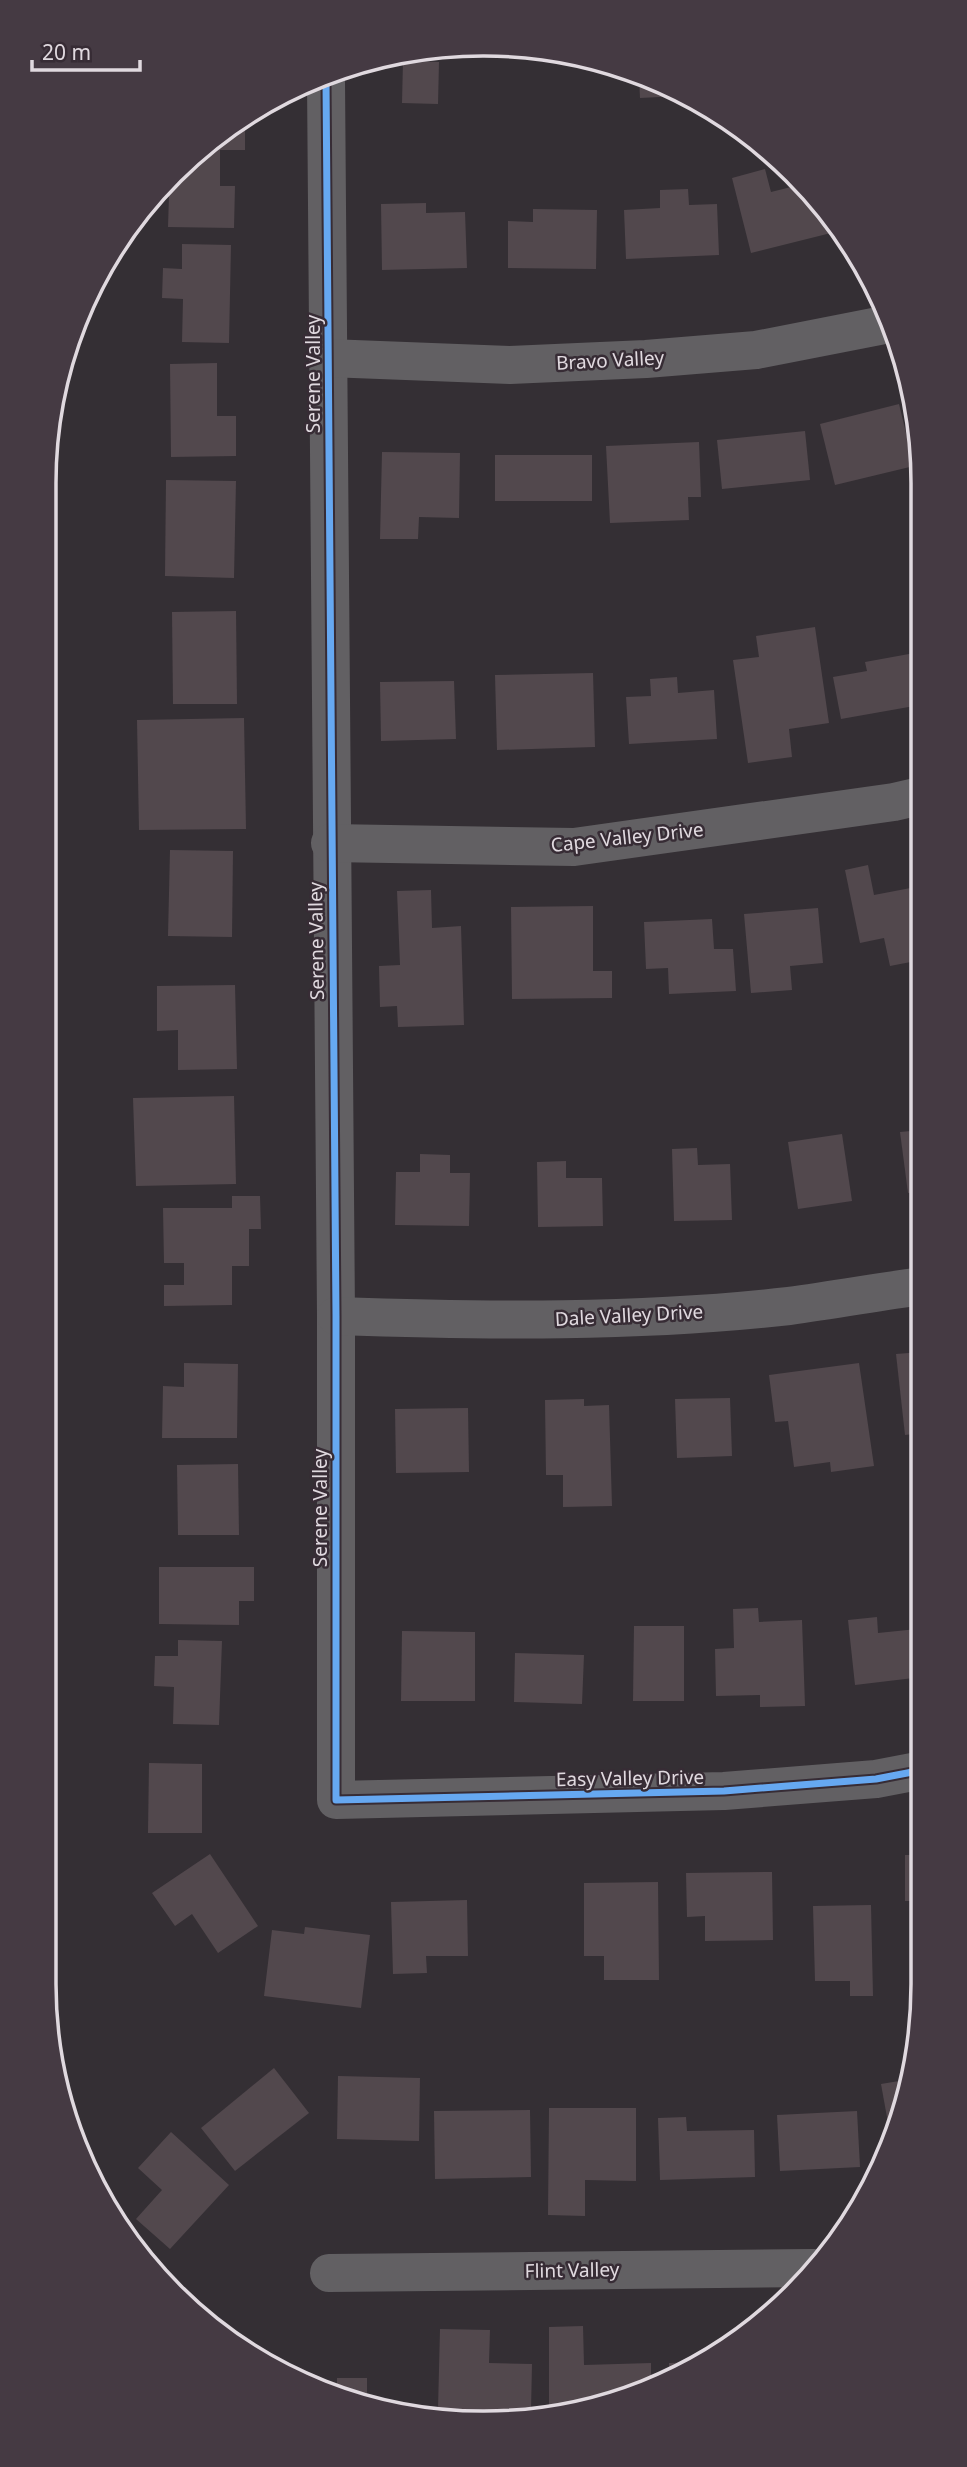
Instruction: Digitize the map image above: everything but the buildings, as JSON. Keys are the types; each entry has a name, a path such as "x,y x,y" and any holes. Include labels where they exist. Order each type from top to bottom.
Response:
{"street":[{"name":"Serene Valley","path":"327,86 330,843 336,1316 336,1800"},
{"name":"Bravo Valley","path":"328,358 510,365 646,359 756,350 880,326"},
{"name":"Cape Valley Drive","path":"330,843 574,847 911,798"},
{"name":"Dale Valley Drive","path":"336,1316 479,1321 656,1315 789,1306 911,1288"},
{"name":"Easy Valley Drive","path":"336,1800 724,1791 863,1780 911,1772"},
{"name":"Flint Valley","path":"329,2273 802,2268"}],"cycle path":[{"path":"326,87 336,1316 336,1800 724,1791 876,1779 911,1772"}]}
